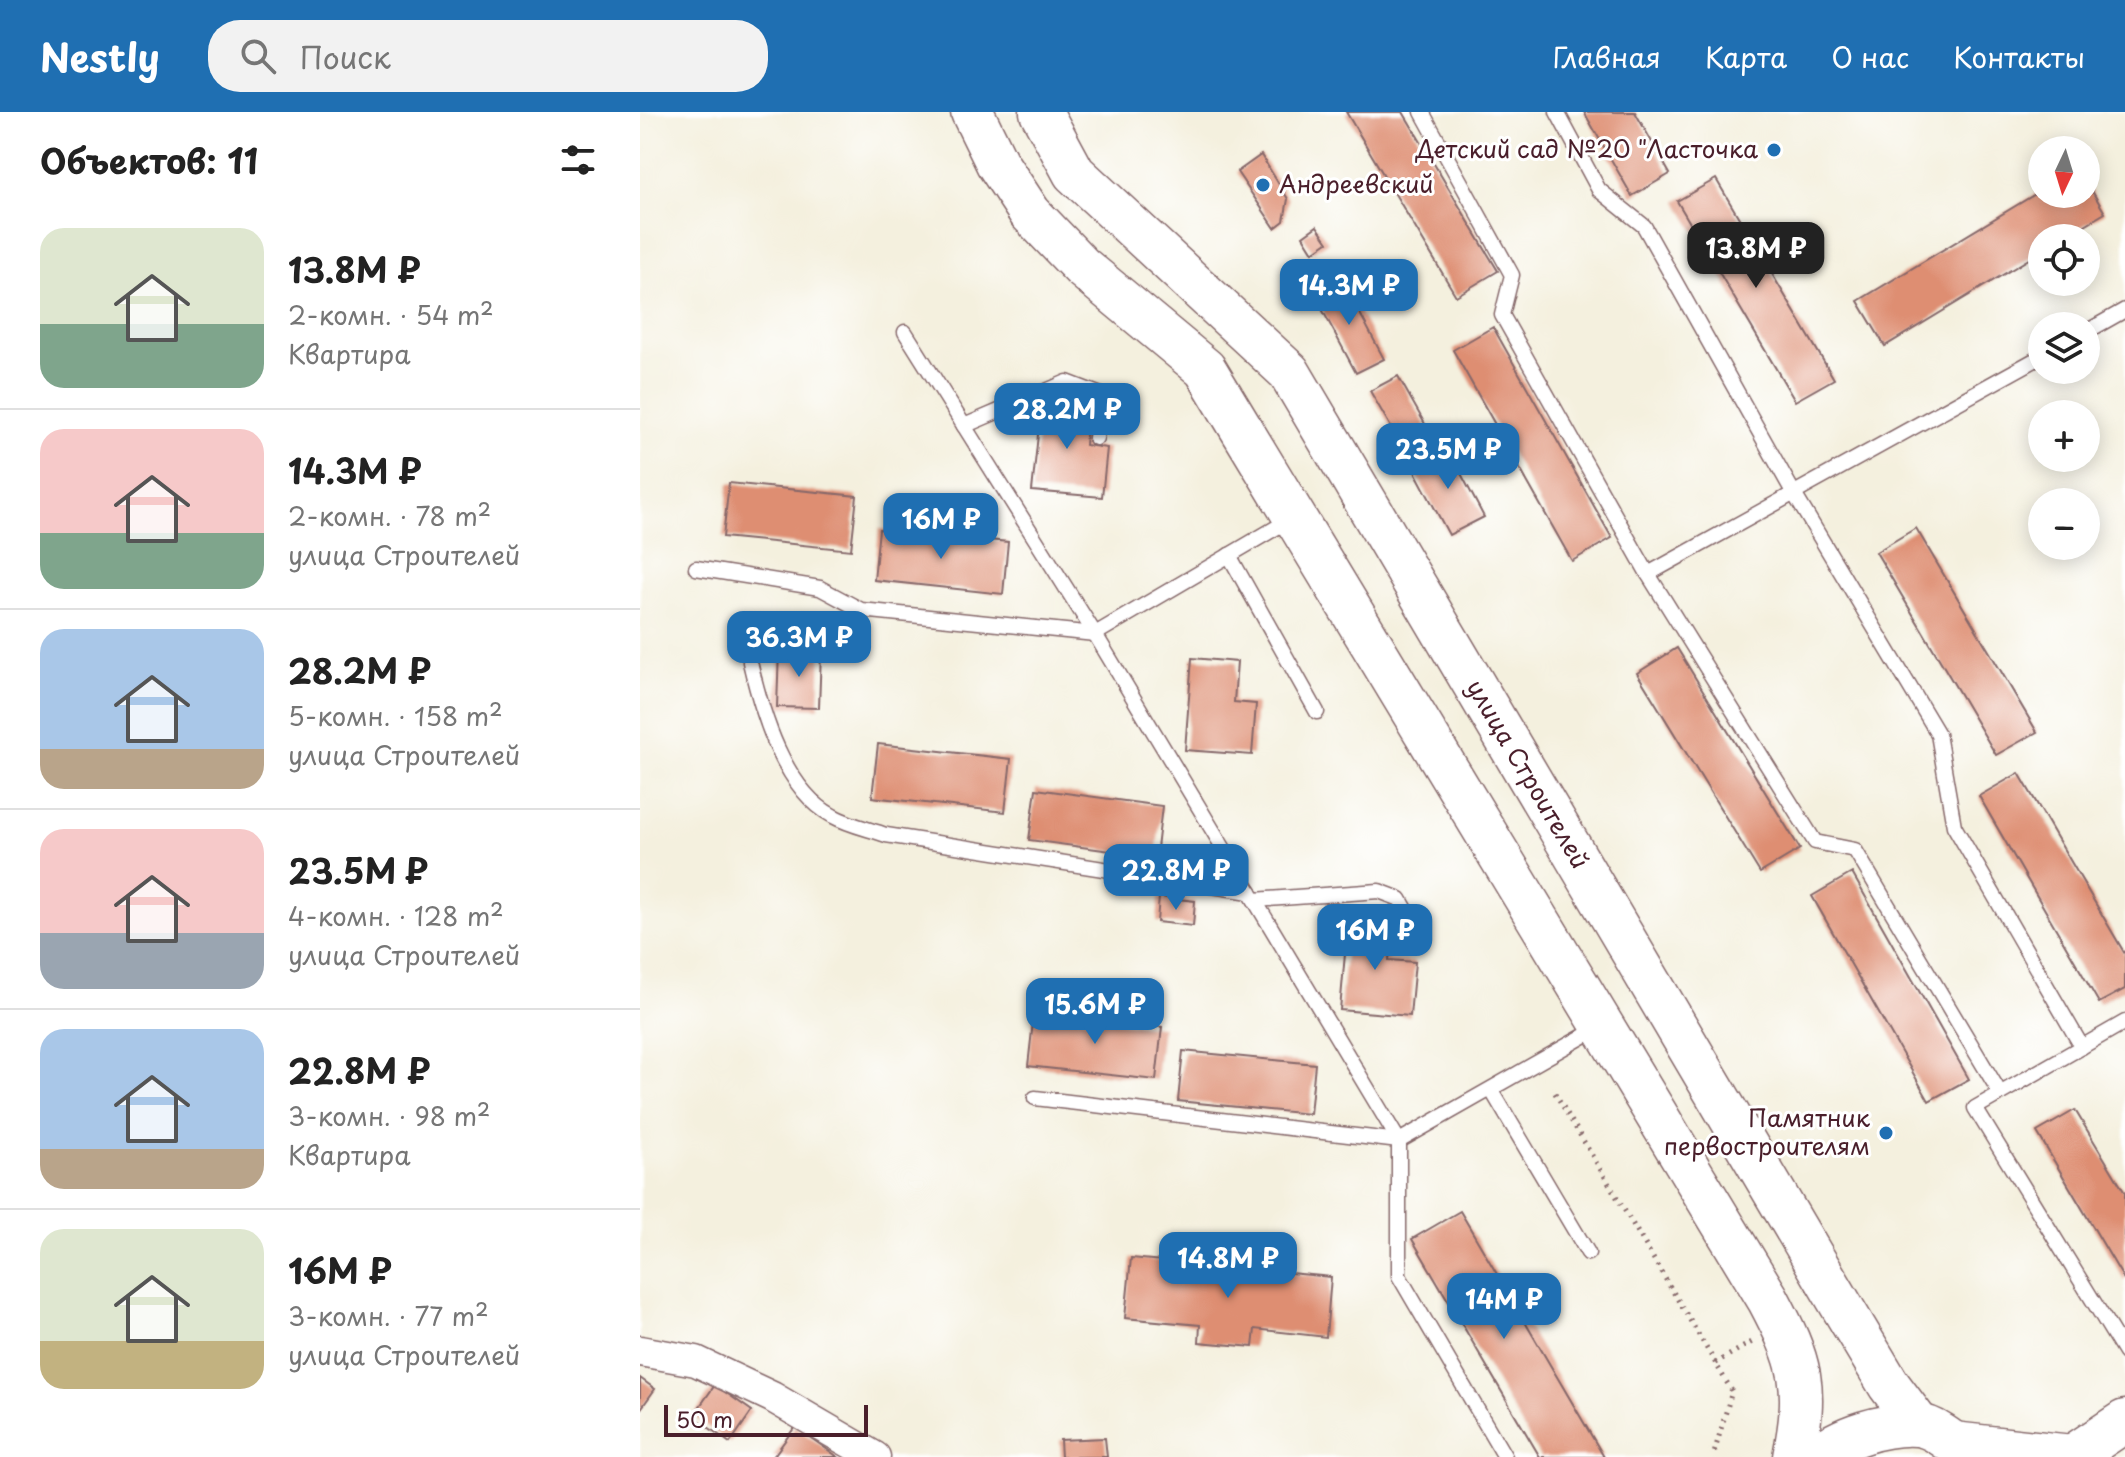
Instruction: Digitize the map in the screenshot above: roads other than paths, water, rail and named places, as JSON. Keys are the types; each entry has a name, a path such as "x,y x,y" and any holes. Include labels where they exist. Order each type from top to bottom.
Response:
{"main road":[{"path":"972,112 997,163 1032,216 1082,267 1205,369 1792,1344 1802,1374 1802,1417 1794,1457"},
{"name":"улица Строителей","path":"1041,112 1078,176 1232,317 1295,381 1889,1385 1948,1442"},
{"path":"1032,216 1036,200 1048,188 1078,176"},
{"path":"1185,352 1207,348 1232,317"},
{"path":"1234,417 1245,393 1262,382 1295,381"},
{"path":"1817,1457 1827,1448 1868,1431 2072,1456 2125,1421"}],"street":[{"path":"640,1351 696,1361 772,1397 875,1457"}],"lane":[{"path":"1422,112 1512,275 1502,315 1648,574 1815,842 1855,850 2000,1093"},
{"path":"1557,112 1599,190 1644,226 1793,492 1938,734 1954,826 2082,1047"},
{"path":"2100,324 2125,310"},
{"path":"905,332 1095,634 1399,1141 1399,1276 1505,1457"},
{"path":"1648,574 2028,364"},
{"path":"964,426 1067,382 1101,395 1096,438"},
{"path":"696,568 820,588 861,610 1095,634 1295,517"},
{"path":"1229,555 1317,712"},
{"path":"750,662 764,722 807,797 833,816 886,835 1252,896 1379,891 1400,899 1421,936"},
{"path":"2125,1022 1975,1108 2125,1353"},
{"path":"1035,1098 1399,1141 1492,1091 1602,1025"},
{"path":"1492,1091 1588,1253"}],"place":[{"name":"Детский сад №20 \"Ласточка","path":"1774,150"},
{"name":"Андреевский","path":"1263,185"},
{"name":"Памятник первостроителям","path":"1886,1133"}]}
